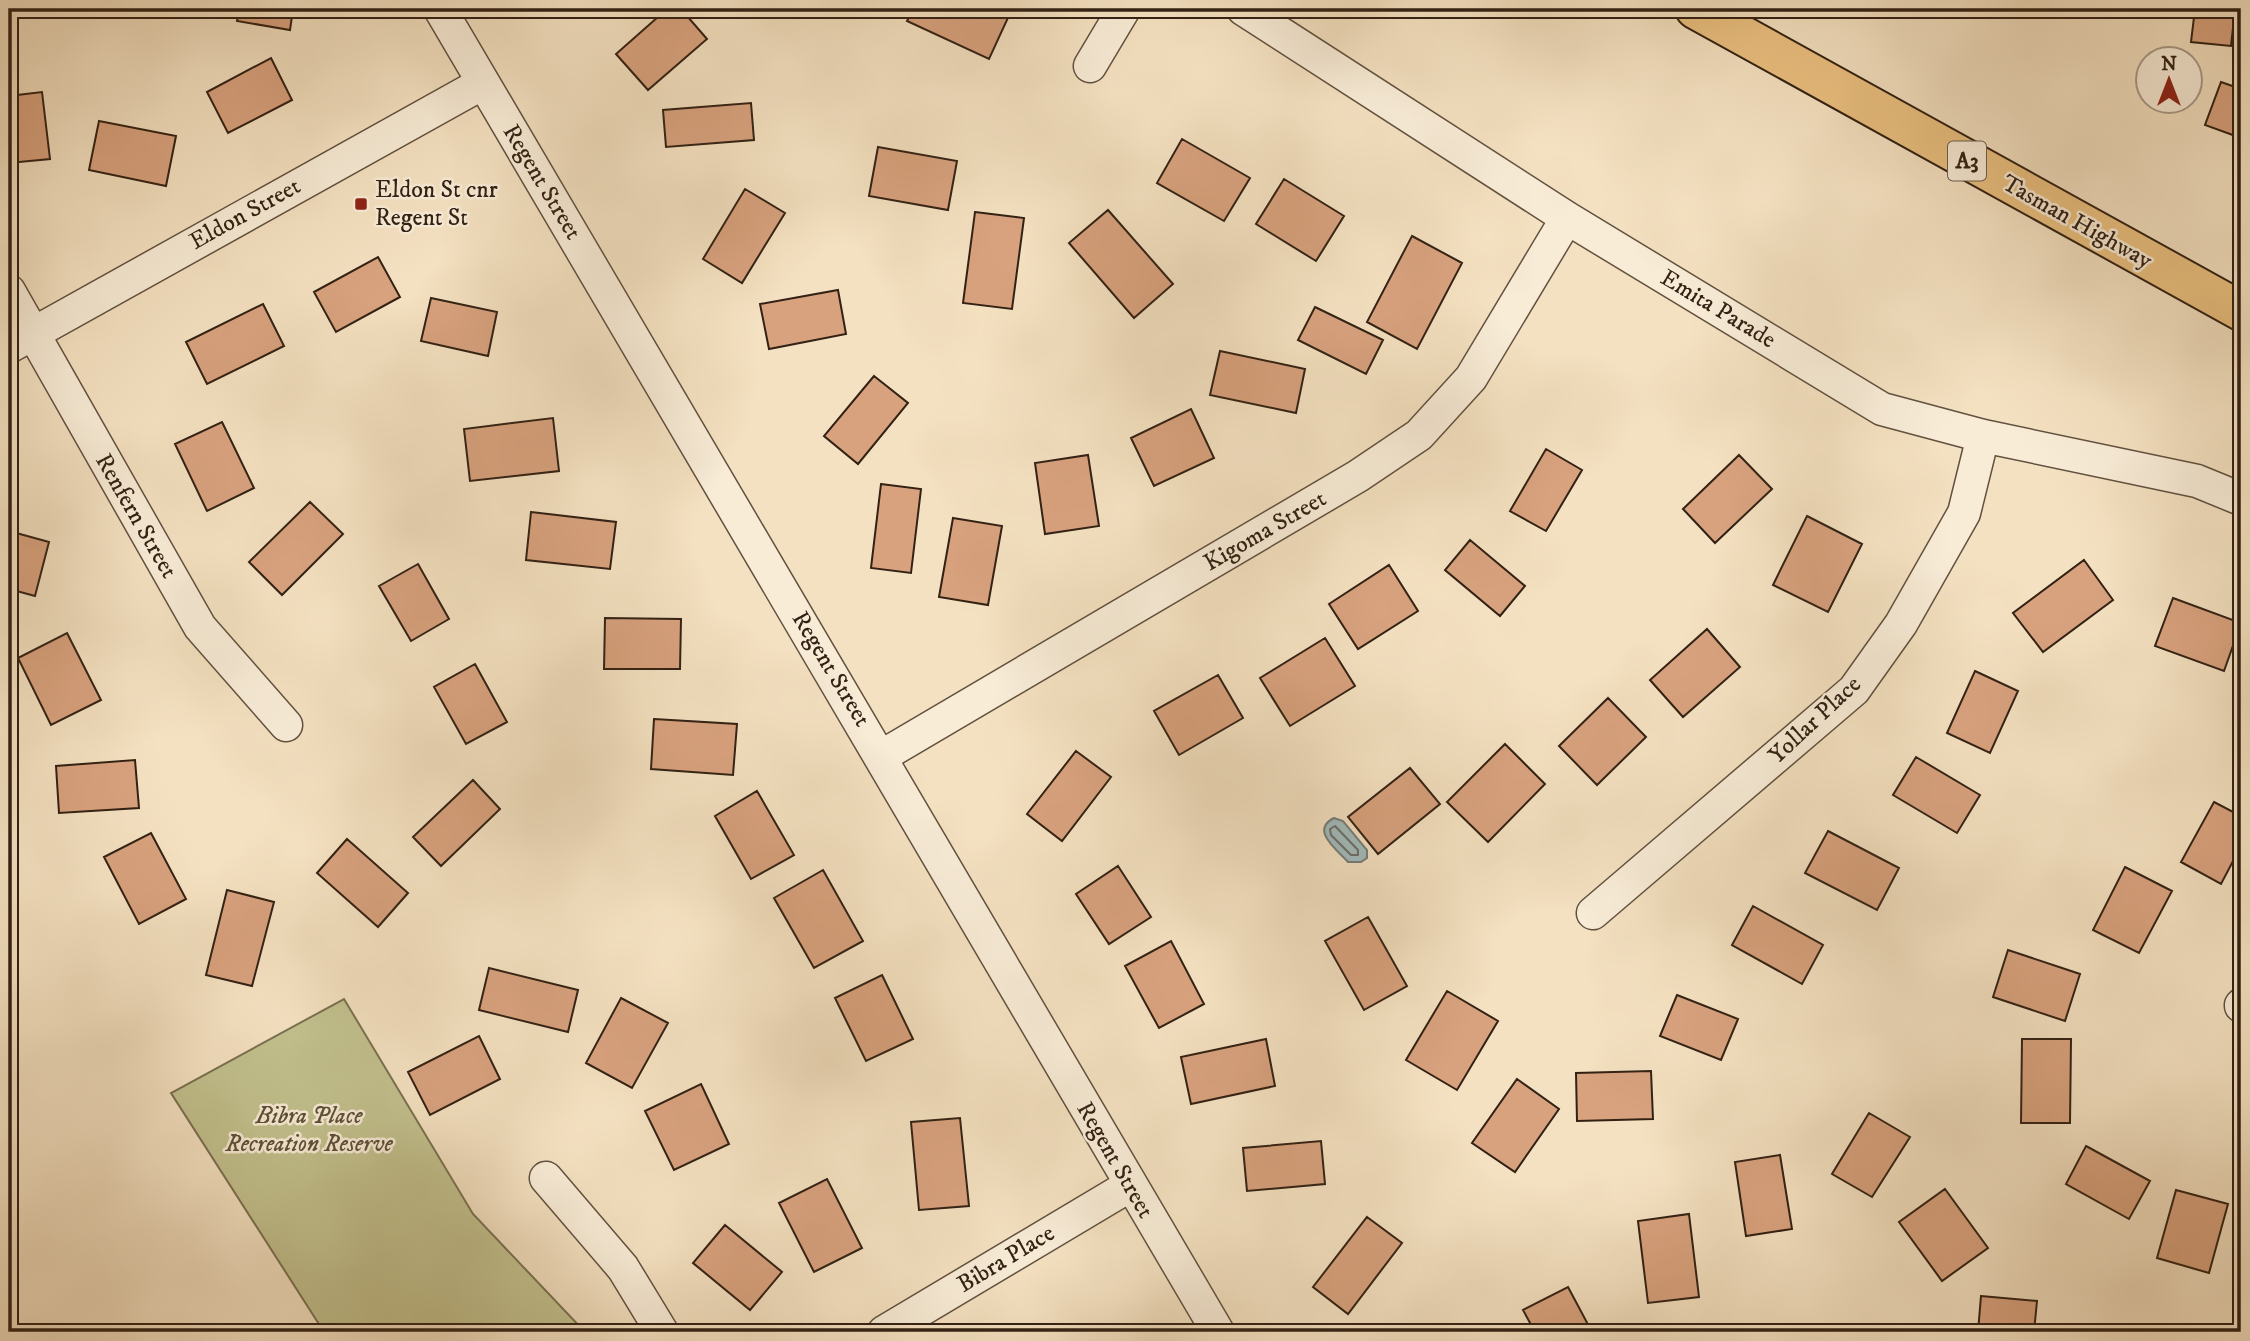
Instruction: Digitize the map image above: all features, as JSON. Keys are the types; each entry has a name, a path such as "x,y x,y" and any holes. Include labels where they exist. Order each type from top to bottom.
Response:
{"highway":[{"name":"Tasman Highway","path":"1695,9 2241,311"}],"street":[{"name":"Regent Street","path":"440,9 882,756 1129,1186 1218,1332"},
{"path":"1090,66 1124,9"},
{"name":"Emita Parade","path":"1243,9 1567,218 1882,409 1983,436 2197,481 2241,499"},
{"name":"Eldon Street","path":"21,340 483,83"},
{"name":"Kigoma Street","path":"882,756 1358,476 1419,435 1471,378 1567,218"},
{"name":"Renfern Street","path":"9,291 21,340 200,627 286,725"},
{"name":"Yollar Place","path":"1593,913 1854,690 1901,624 1964,513 1983,436"},
{"path":"546,1178 623,1268 662,1332"},
{"name":"Bibra Place","path":"884,1332 1129,1186"}],"green space":[{"name":"Bibra Place Recreation Reserve","path":"344,999 473,1214 585,1332 324,1332 171,1093"}],"water":[{"path":"1334,818 1343,821 1367,850 1367,858 1361,862 1348,862 1332,846 1324,828"}],"building":[{"path":"239,9 293,9 290,30 237,21"},
{"path":"667,9 681,9 707,39 648,90 616,54"},
{"path":"913,9 1012,9 989,59 907,21"},
{"path":"2195,9 2235,9 2231,46 2191,42"},
{"path":"271,58 292,100 228,133 207,92"},
{"path":"2221,82 2241,89 2241,138 2205,125"},
{"path":"42,92 50,159 9,163 9,96"},
{"path":"751,103 754,140 666,147 663,110"},
{"path":"99,121 176,136 166,186 89,170"},
{"path":"1182,139 1250,178 1224,221 1157,183"},
{"path":"878,147 957,161 948,210 869,196"},
{"path":"1284,179 1344,216 1316,261 1256,224"},
{"path":"745,189 785,213 742,283 703,259"},
{"path":"1108,210 1173,284 1134,318 1069,243"},
{"path":"975,212 1024,218 1012,309 963,303"},
{"path":"1412,236 1462,263 1417,349 1367,322"},
{"path":"378,257 400,297 336,332 314,292"},
{"path":"838,290 846,334 769,349 760,304"},
{"path":"431,298 497,312 488,356 421,341"},
{"path":"263,304 284,346 207,384 186,342"},
{"path":"1315,307 1383,340 1366,374 1298,340"},
{"path":"1220,351 1305,369 1296,413 1210,395"},
{"path":"874,376 908,403 858,464 824,436"},
{"path":"1191,409 1214,458 1154,486 1131,438"},
{"path":"553,418 559,471 470,481 464,429"},
{"path":"222,422 254,488 207,511 175,444"},
{"path":"1546,449 1582,470 1546,531 1510,511"},
{"path":"1088,455 1099,526 1045,534 1035,463"},
{"path":"1739,455 1772,489 1715,543 1683,509"},
{"path":"881,484 921,489 911,573 871,568"},
{"path":"310,502 343,534 282,595 249,562"},
{"path":"531,512 616,522 610,569 526,560"},
{"path":"1807,516 1862,544 1828,612 1773,585"},
{"path":"953,518 1002,526 988,605 939,597"},
{"path":"9,531 49,542 35,596 9,589"},
{"path":"1470,540 1525,586 1500,616 1445,570"},
{"path":"2084,560 2113,600 2043,652 2013,613"},
{"path":"418,564 449,619 411,641 379,586"},
{"path":"1389,565 1418,611 1358,649 1329,604"},
{"path":"2173,598 2241,623 2224,671 2155,646"},
{"path":"605,618 681,619 680,669 604,669"},
{"path":"1707,629 1740,667 1683,717 1650,680"},
{"path":"67,633 101,700 51,725 18,658"},
{"path":"1325,638 1355,686 1290,726 1260,678"},
{"path":"475,664 507,722 466,744 434,687"},
{"path":"1975,671 2018,691 1990,753 1947,733"},
{"path":"1218,675 1243,718 1179,755 1154,711"},
{"path":"1608,698 1646,737 1597,785 1559,746"},
{"path":"654,719 737,724 733,775 651,769"},
{"path":"1505,744 1545,784 1488,842 1447,802"},
{"path":"1076,751 1111,777 1062,841 1027,814"},
{"path":"1916,757 1980,795 1957,833 1893,795"},
{"path":"135,760 139,808 59,813 56,766"},
{"path":"1410,768 1440,804 1378,854 1348,817"},
{"path":"473,780 500,809 441,866 413,837"},
{"path":"757,791 794,855 751,879 715,816"},
{"path":"2214,802 2241,816 2241,846 2221,884 2181,862"},
{"path":"1828,831 1899,868 1877,910 1805,873"},
{"path":"151,833 186,899 139,924 104,857"},
{"path":"347,839 408,893 378,927 317,873"},
{"path":"1118,866 1151,917 1109,944 1076,894"},
{"path":"2125,867 2172,891 2139,953 2093,930"},
{"path":"823,870 863,941 814,968 774,898"},
{"path":"227,890 274,902 252,986 206,975"},
{"path":"1753,906 1823,945 1802,984 1732,945"},
{"path":"1368,917 1407,986 1364,1010 1325,941"},
{"path":"1171,941 1204,1004 1159,1028 1125,966"},
{"path":"2008,950 2080,974 2065,1021 1993,997"},
{"path":"489,968 578,990 568,1032 479,1010"},
{"path":"882,975 913,1039 866,1061 835,998"},
{"path":"1447,991 1498,1021 1457,1090 1406,1060"},
{"path":"1677,995 1738,1019 1721,1060 1660,1036"},
{"path":"621,998 668,1023 632,1088 586,1063"},
{"path":"479,1036 500,1079 430,1115 408,1072"},
{"path":"1266,1039 1275,1086 1191,1104 1181,1057"},
{"path":"2022,1039 2071,1039 2070,1123 2021,1123"},
{"path":"1651,1071 1653,1119 1577,1121 1576,1073"},
{"path":"1517,1079 1559,1109 1515,1172 1472,1143"},
{"path":"701,1084 729,1144 674,1170 645,1111"},
{"path":"1869,1113 1910,1137 1872,1197 1832,1174"},
{"path":"960,1118 969,1206 919,1210 911,1122"},
{"path":"1321,1141 1325,1184 1247,1191 1243,1148"},
{"path":"2086,1146 2150,1181 2129,1219 2066,1184"},
{"path":"1780,1155 1792,1229 1746,1236 1735,1162"},
{"path":"827,1179 862,1248 814,1272 779,1203"},
{"path":"1945,1189 1988,1248 1942,1281 1899,1222"},
{"path":"2176,1190 2228,1204 2209,1273 2157,1258"},
{"path":"1689,1214 1699,1297 1648,1303 1638,1221"},
{"path":"1367,1217 1402,1243 1348,1314 1313,1287"},
{"path":"725,1225 782,1272 750,1310 693,1263"},
{"path":"1568,1287 1592,1332 1535,1332 1523,1310"},
{"path":"1981,1296 2037,1301 2034,1332 1978,1332"}],"place":[{"name":"Eldon St cnr Regent St","path":"361,204"}]}
